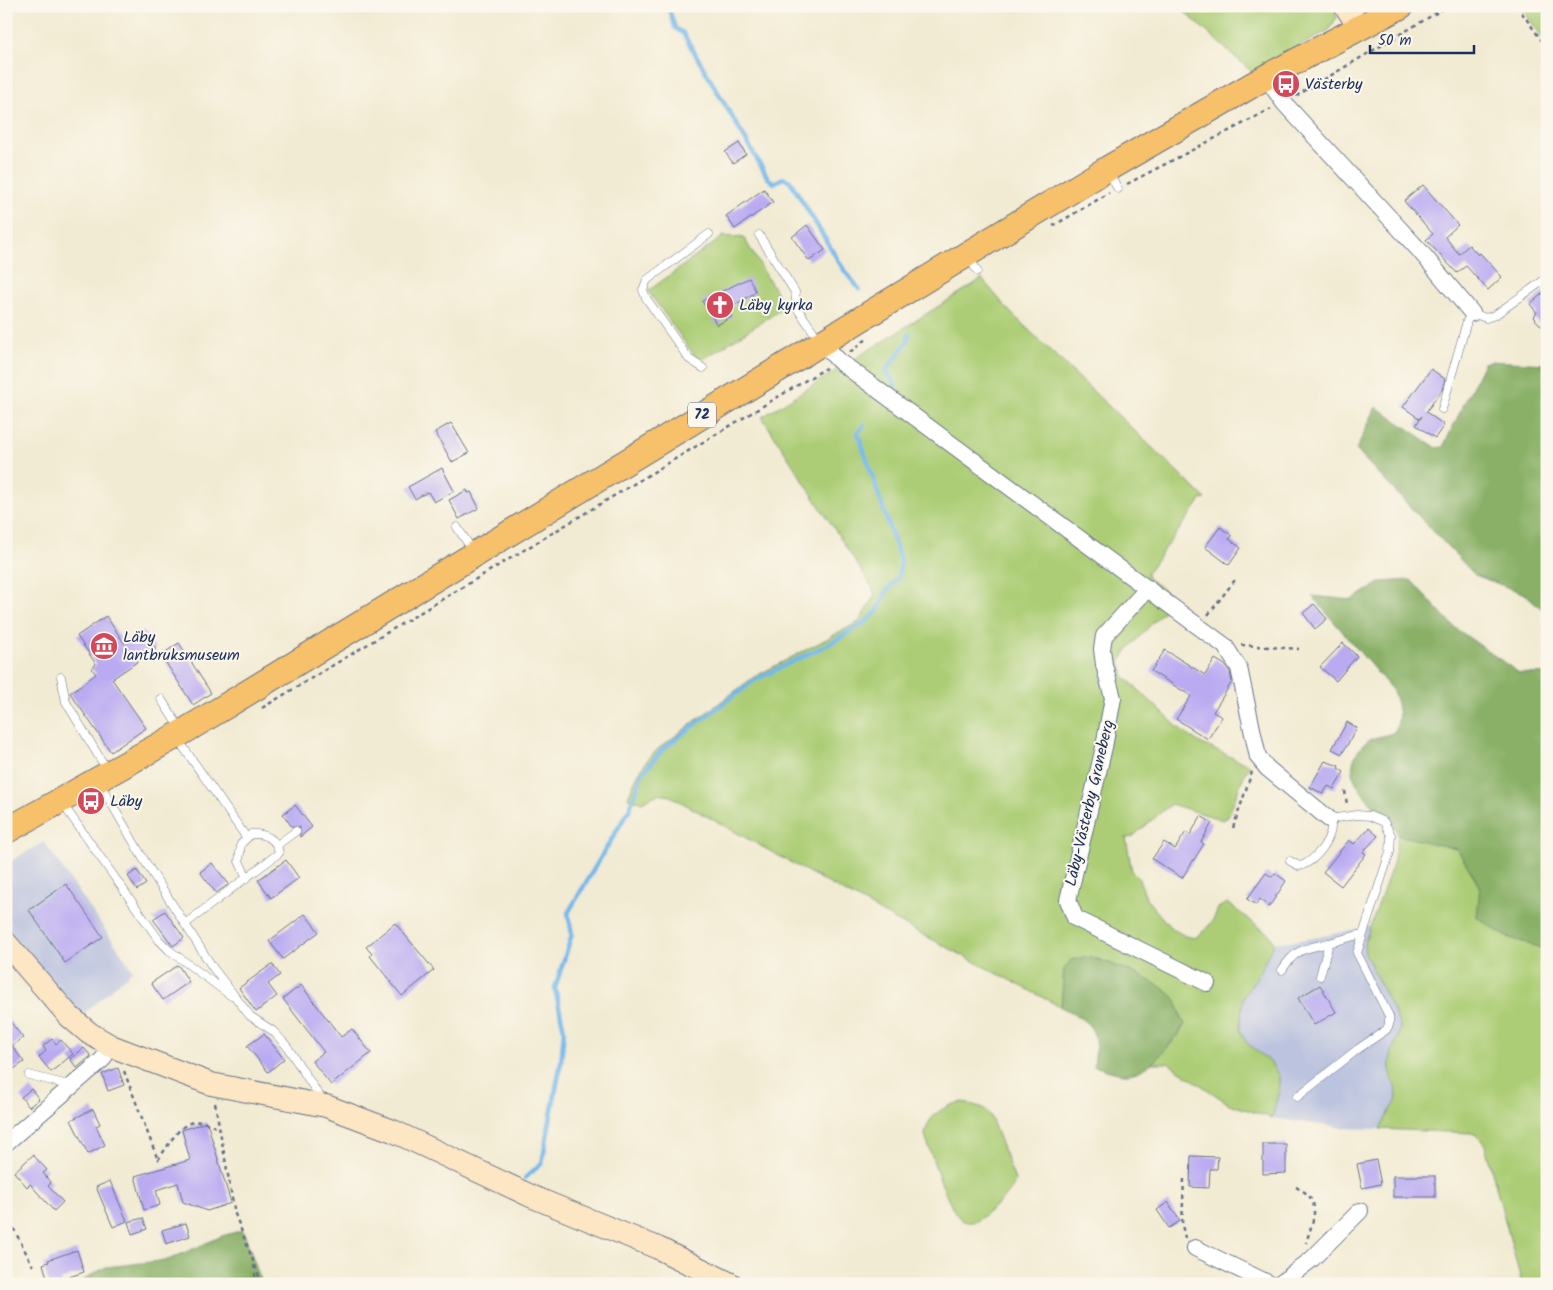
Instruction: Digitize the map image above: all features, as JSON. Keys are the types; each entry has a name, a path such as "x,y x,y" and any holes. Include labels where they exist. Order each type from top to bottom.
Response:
{"main road":[{"name":"72","path":"6,831 179,734 821,342 972,262 1113,179 1266,77 1401,6"}],"street":[{"path":"1345,6 1360,27"},
{"path":"1266,77 1284,103 1420,251 1472,312"},
{"path":"821,342 839,360 1222,644 1234,658 1238,668 1258,757 1267,768 1335,818"},
{"name":"Läby-Västerby Graneberg","path":"1148,588 1104,636 1102,649 1104,665 1113,698 1068,900 1075,918 1207,982"},
{"path":"6,942 69,1016 89,1033 113,1047 211,1084 326,1106 393,1131 533,1197 658,1248 731,1284"},
{"path":"10,1137 102,1060 113,1047"},
{"path":"1280,1284 1312,1259 1360,1211"},
{"path":"1195,1248 1270,1284"}],"lane":[{"path":"703,368 689,359 646,298 643,290 647,280 709,234"},
{"path":"759,235 795,292 797,308 821,342"},
{"path":"1442,409 1467,321 1472,312 1486,318 1495,315 1547,278"},
{"path":"457,527 475,555"},
{"path":"61,677 66,702 144,860 213,968 250,1016 273,1031 286,1045 326,1106"},
{"path":"161,699 179,734 246,837"},
{"path":"61,801 159,940 169,950 238,1001"},
{"path":"1290,861 1299,866 1313,859 1331,832 1335,818 1357,815 1370,816 1384,822 1391,835 1390,852 1358,947 1358,958 1389,1016 1390,1025 1386,1030 1358,1049 1297,1097"},
{"path":"277,845 296,831"},
{"path":"185,924 247,878 279,853 277,845 270,838 256,833 246,837 240,844 240,867 247,878"},
{"path":"1282,970 1291,956 1300,950 1362,934"},
{"path":"1320,976 1329,943"},
{"path":"29,1075 72,1086"}],"path":[{"path":"1045,231 1113,179 1284,103 1448,6"},
{"path":"1516,6 1547,48"},
{"path":"258,709 839,360 869,338"},
{"path":"1198,625 1206,618 1235,580"},
{"path":"1222,644 1299,649"},
{"path":"1233,828 1258,757"},
{"path":"1335,818 1348,804 1345,791"},
{"path":"113,1047 158,1160 178,1131 189,1122 205,1121 220,1130"},
{"path":"211,1084 235,1214 262,1284"},
{"path":"1184,1179 1182,1229 1190,1245 1195,1248"},
{"path":"1296,1187 1311,1197 1314,1205 1305,1247"},
{"path":"6,1214 33,1266"},
{"path":"253,1261 256,1284"}],"shaded area":[{"path":"44,842 133,970 79,1018 6,929 6,864"},
{"path":"1371,926 1364,944 1365,953 1400,1025 1400,1035 1390,1059 1390,1075 1397,1093 1396,1103 1380,1129 1343,1128 1272,1118 1279,1092 1259,1053 1246,1042 1240,1029 1243,997 1258,975 1274,943 1314,938"}],"green space":[{"path":"1178,6 1335,6 1337,17 1329,30 1253,73"},
{"path":"1520,6 1547,6 1547,44"},
{"path":"724,236 744,238 785,307 699,362 648,291"},
{"path":"982,279 1012,314 1206,499 1201,500 1147,573 1148,578 1175,599 1129,648 1120,662 1124,676 1183,732 1202,744 1251,766 1245,773 1228,816 1223,820 1171,804 1132,837 1126,838 1132,872 1139,879 1147,900 1171,928 1185,936 1195,938 1210,925 1218,908 1227,903 1270,935 1274,943 1258,975 1243,997 1240,1029 1246,1042 1271,1063 1279,1076 1279,1091 1272,1118 1229,1104 1168,1063 1151,1063 1177,1038 1185,1024 1174,999 1168,992 1148,980 1093,957 1064,969 1061,1007 899,922 670,796 658,794 642,802 628,798 640,771 658,749 754,677 859,622 875,595 872,587 762,417"},
{"path":"1489,361 1547,364 1547,613 1525,594 1475,575 1356,450 1376,407 1437,448 1443,447 1484,363"},
{"path":"1411,580 1454,627 1519,673 1547,674 1547,950 1505,936 1477,917 1480,886 1457,849 1398,835 1396,829 1368,799 1354,778 1353,767 1356,755 1368,741 1394,732 1399,717 1398,707 1393,691 1312,596 1352,600 1381,582"},
{"path":"1398,835 1457,849 1480,886 1505,936 1547,950 1547,1284 1522,1284 1485,1145 1477,1135 1471,1133 1380,1129 1397,1099 1391,1075 1390,1060 1399,1034 1400,1025 1365,953 1364,944 1393,864"},
{"path":"1084,957 1093,958 1132,972 1159,986 1177,1002 1185,1024 1151,1064 1133,1073 1124,1074 1094,1066 1095,1043 1091,1029 1087,1023 1061,1007 1064,969 1071,960"},
{"path":"963,1102 984,1108 990,1115 1015,1180 1010,1191 1000,1202 977,1221 971,1222 962,1220 951,1205 940,1181 925,1135 929,1122 938,1112"},
{"path":"243,1230 262,1284 76,1284 106,1267 168,1260 222,1236"}],"building":[{"path":"739,143 746,154 733,163 725,152"},
{"path":"1423,185 1458,225 1445,237 1459,254 1469,245 1478,255 1480,253 1502,277 1488,290 1466,266 1457,273 1426,240 1433,234 1404,201"},
{"path":"764,189 773,202 735,229 726,216"},
{"path":"807,225 825,250 809,261 792,237"},
{"name":"Läby kyrka","path":"749,278 756,292 728,309 732,317 717,325 702,301"},
{"path":"1547,290 1547,332 1533,317 1537,313 1530,304"},
{"path":"1431,369 1445,379 1442,390 1426,412 1444,425 1435,438 1416,425 1420,419 1403,407"},
{"path":"451,423 469,453 452,462 435,432"},
{"path":"442,468 454,491 434,502 428,492 415,499 408,487"},
{"path":"467,490 468,493 471,492 479,508 459,519 449,500"},
{"path":"1220,527 1232,536 1229,539 1241,548 1229,565 1205,547"},
{"path":"1314,604 1327,619 1315,629 1303,613"},
{"path":"106,616 124,643 143,631 156,649 112,679 146,728 111,752 70,693 96,674 92,669 96,664 77,636"},
{"path":"179,643 211,693 193,705 161,655"},
{"path":"1343,643 1357,656 1336,681 1320,667"},
{"path":"1165,650 1205,675 1215,659 1225,665 1230,672 1232,682 1213,712 1222,717 1208,739 1176,719 1191,696 1151,671"},
{"path":"1347,722 1357,728 1342,754 1332,749"},
{"path":"1325,761 1339,766 1338,768 1344,772 1334,789 1328,786 1323,794 1310,787"},
{"path":"295,805 312,827 300,837 300,827 292,827 283,814"},
{"path":"1201,816 1212,823 1201,842 1204,844 1182,878 1152,859 1164,842 1175,849 1186,832 1190,835"},
{"path":"1369,828 1378,836 1363,852 1366,854 1341,886 1323,872 1349,840 1354,844"},
{"path":"286,860 299,878 271,898 258,880"},
{"path":"212,863 229,884 216,893 200,872"},
{"path":"137,870 146,884 137,890 128,876"},
{"path":"1266,873 1272,877 1275,873 1286,881 1269,907 1260,899 1256,905 1247,899"},
{"path":"66,884 103,937 65,963 29,910"},
{"path":"165,911 184,938 173,946 153,919"},
{"path":"305,914 319,932 283,959 269,941"},
{"path":"395,923 434,970 402,996 370,956 372,954 366,947"},
{"path":"272,964 280,975 268,984 277,996 256,1012 239,988"},
{"path":"178,965 189,982 163,1000 151,983"},
{"path":"301,985 341,1037 352,1029 371,1053 331,1085 312,1061 324,1052 283,999"},
{"path":"1320,985 1336,1012 1314,1025 1298,998"},
{"path":"6,1016 23,1038 12,1046 24,1062 14,1069 6,1059"},
{"path":"264,1034 284,1059 268,1072 247,1046"},
{"path":"52,1039 56,1044 61,1040 73,1054 51,1072 39,1057 46,1051 43,1046"},
{"path":"84,1048 91,1056 77,1068 70,1059"},
{"path":"118,1068 124,1085 108,1091 102,1074"},
{"path":"31,1089 39,1099 29,1107 21,1097"},
{"path":"93,1109 100,1124 96,1126 105,1145 88,1154 71,1120"},
{"path":"207,1122 231,1203 207,1211 183,1202 178,1183 156,1190 160,1205 144,1210 135,1176 190,1160 182,1130"},
{"path":"1263,1144 1286,1144 1286,1173 1263,1174"},
{"path":"33,1155 47,1170 43,1173 51,1183 48,1186 63,1202 54,1211 30,1184 27,1187 14,1172"},
{"path":"1191,1156 1218,1157 1217,1169 1210,1169 1209,1188 1190,1187"},
{"path":"1376,1160 1381,1184 1362,1188 1357,1164"},
{"path":"1393,1176 1435,1176 1435,1197 1393,1197"},
{"path":"110,1181 127,1221 113,1227 96,1187"},
{"path":"1168,1202 1180,1221 1169,1228 1157,1210"},
{"path":"143,1218 147,1229 132,1234 128,1222"},
{"path":"186,1223 190,1236 166,1244 162,1230"},
{"path":"77,1250 84,1272 60,1280 61,1284 49,1284 43,1264 49,1262 48,1260"}],"waterway":[{"path":"668,6 675,28 683,33 768,178 774,183 783,178 790,181 844,270 859,289"},
{"path":"894,390 893,379 885,372 907,342 909,334"},
{"path":"525,1178 542,1163 561,1062 564,1030 555,988 572,934 568,913 630,808 642,774 664,748 755,680 831,643 864,623 877,612 886,592 898,578 901,562 858,433 864,425"}],"place":[{"name":"Västerby","path":"1286,84"},
{"name":"Läby kyrka","path":"720,305"},
{"name":"Läby lantbruksmuseum","path":"104,646"},
{"name":"Läby","path":"91,801"}]}
